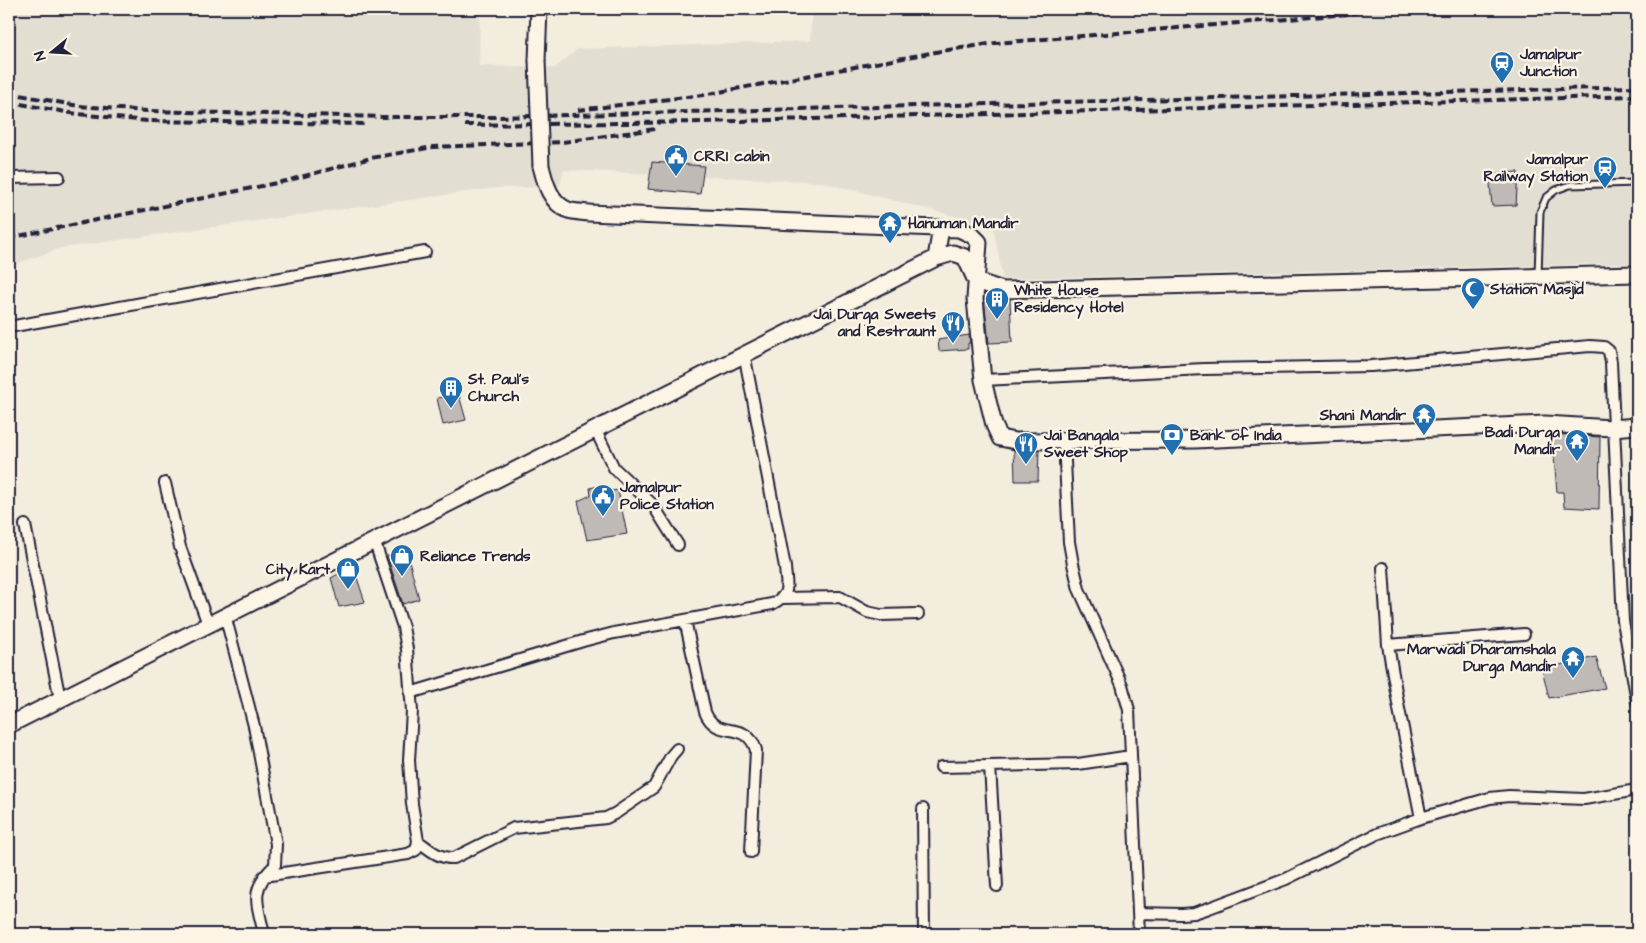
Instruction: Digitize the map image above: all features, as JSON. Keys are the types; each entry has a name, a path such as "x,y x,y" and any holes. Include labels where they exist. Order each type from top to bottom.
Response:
{"main road":[{"path":"539,9 536,60 541,166 546,186 556,202 568,210 589,213 941,228 958,229 972,235 979,242 975,299 983,380 994,425 1000,438 1015,441 1195,440 1545,424 1612,428 1637,426"},
{"path":"936,258 941,228"},
{"path":"9,725 744,353 936,258 953,253 966,257 976,281 1003,290 1637,274"}],"street":[{"path":"9,178 59,177"},
{"path":"9,327 425,252"},
{"path":"983,380 1204,369 1371,366 1590,346 1604,347 1609,351 1610,362 1623,621 1637,701"},
{"path":"744,353 785,566 786,591 783,598"},
{"path":"595,429 614,468 654,504 678,545"},
{"path":"1064,441 1069,542 1073,564 1080,589 1122,685 1129,710 1139,934"},
{"path":"165,483 180,547 208,624"},
{"path":"25,525 60,698"},
{"path":"264,876 408,854 416,850 418,841 408,760 412,711 403,627 374,540"},
{"path":"1383,568 1388,645 1421,818"},
{"path":"410,693 583,641 772,604 783,598 840,597 867,612 881,615 918,614"},
{"path":"225,615 254,726 276,844 275,865 258,884 258,905 264,934"},
{"path":"685,620 705,712 709,721 718,727 745,733 753,740 756,750 751,852"},
{"path":"1388,645 1524,634"},
{"path":"418,841 438,855 454,858 514,828 606,818 631,804 654,787 671,756 677,749"},
{"path":"941,767 1078,764 1131,756"},
{"path":"990,766 997,886"},
{"path":"1138,913 1180,914 1209,908 1286,879 1377,834 1421,818 1490,798 1509,796 1584,799 1637,790"},
{"path":"923,809 924,934"}],"lane":[{"path":"1538,277 1540,212 1546,198 1556,190 1570,185 1637,183"}],"shaded area":[{"path":"9,9 480,9 479,66 555,68 578,49 810,41 812,9 1637,9 1637,263 1003,279 993,226 821,182 564,170 559,187 496,188 62,248 9,266"}],"building":[{"name":"CRRI cabin","path":"652,162 704,166 700,194 648,189"},
{"path":"1518,172 1516,205 1492,206 1489,173"},
{"name":"White House Residency Hotel","path":"984,298 1010,299 1012,342 989,343"},
{"name":"Jai Durga Sweets and Restraunt","path":"969,335 970,343 968,343 968,349 939,351 938,340"},
{"name":"St. Paul's Church","path":"459,395 466,420 443,425 437,398"},
{"name":"Badi Durga Mandir","path":"1552,434 1600,437 1599,509 1564,507 1563,492 1557,492"},
{"name":"Jai Bangala Sweet Shop","path":"1014,450 1039,450 1038,481 1015,481"},
{"name":"Jamalpur Police Station","path":"603,485 606,492 618,490 627,534 587,540 578,501 591,495 590,488"},
{"name":"Reliance Trends","path":"406,549 419,599 403,604 387,556"},
{"name":"City Kart","path":"353,566 365,602 339,607 331,578"},
{"name":"Marwadi Dharamshala Durga Mandir","path":"1596,657 1605,688 1549,698 1542,669"}],"railway":[{"path":"578,110 703,95 941,51 996,43 1348,14 1373,9"},
{"path":"9,93 79,106 147,111 384,117 496,117 1637,87"},
{"path":"465,125 703,122 1637,96"},
{"path":"9,102 77,114 147,121 367,124"},
{"path":"9,238 286,181 371,158 433,147 563,142 655,129"}],"place":[{"name":"Jamalpur Junction","path":"1502,84"},
{"name":"CRRI cabin","path":"676,177"},
{"name":"Jamalpur Railway Station","path":"1605,189"},
{"name":"Hanuman Mandir","path":"890,244"},
{"name":"Station Masjid","path":"1473,310"},
{"name":"White House Residency Hotel","path":"997,320"},
{"name":"Jai Durga Sweets and Restraunt","path":"953,344"},
{"name":"St. Paul's Church","path":"451,409"},
{"name":"Shani Mandir","path":"1424,436"},
{"name":"Bank of India","path":"1172,456"},
{"name":"Badi Durga Mandir","path":"1577,462"},
{"name":"Jai Bangala Sweet Shop","path":"1026,465"},
{"name":"Jamalpur Police Station","path":"603,517"},
{"name":"Reliance Trends","path":"402,577"},
{"name":"City Kart","path":"348,590"},
{"name":"Marwadi Dharamshala Durga Mandir","path":"1573,679"}]}
